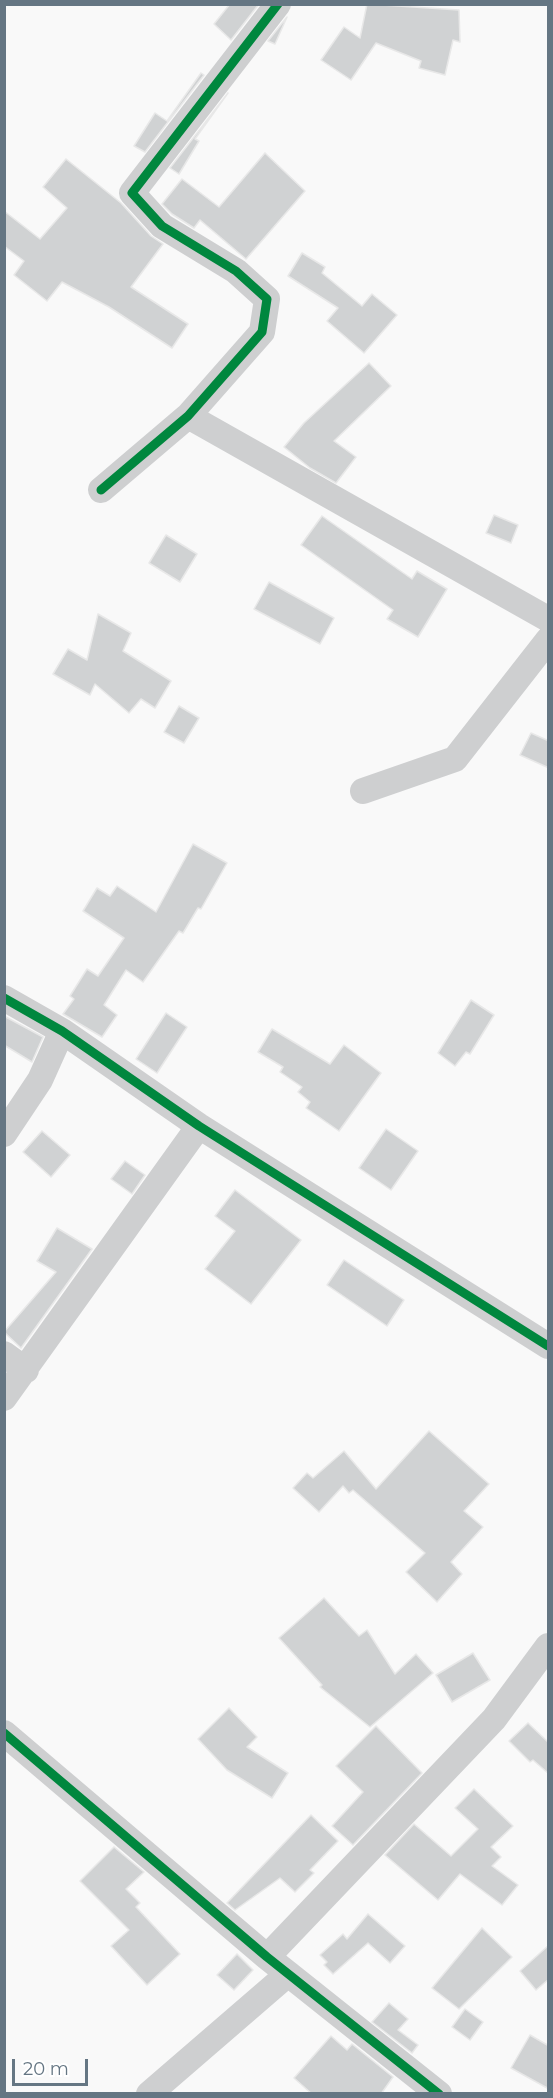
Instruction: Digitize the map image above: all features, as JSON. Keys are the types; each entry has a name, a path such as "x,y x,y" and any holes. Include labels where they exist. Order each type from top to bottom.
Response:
{"street":[{"path":"101,490 188,416 262,332 267,299 236,271 162,226 132,193 278,4"},
{"path":"188,416 549,619"},
{"path":"363,791 455,759 549,640"},
{"path":"4,998 62,1031 199,1126 549,1346"},
{"path":"4,1134 40,1080 62,1031"},
{"path":"4,1398 199,1126"},
{"path":"4,1354 26,1370"},
{"path":"267,1957 494,1719 549,1646"},
{"path":"4,1732 267,1957 439,2094"},
{"path":"149,2094 288,1974"}],"building":[{"path":"230,4 259,4 231,40 214,24"},
{"path":"367,4 459,10 460,42 453,40 445,75 419,68 421,61 376,43 351,80 321,60 344,27 360,38"},
{"path":"287,17 275,44 268,41"},
{"path":"201,73 204,75 145,152 134,146 155,113 167,121"},
{"path":"228,93 195,139 199,141 179,174 170,168"},
{"path":"265,153 305,191 246,259 200,220 194,228 172,214 162,204 182,179 219,207"},
{"path":"66,159 121,203 151,236 163,244 131,287 188,324 172,348 109,307 62,282 47,301 14,275 24,261 4,246 4,211 40,239 67,208 43,187"},
{"path":"302,253 325,267 322,273 362,306 372,294 397,315 364,353 327,321 338,308 288,276"},
{"path":"369,363 391,386 334,441 356,457 336,483 310,468 284,447 304,423"},
{"path":"494,515 518,525 511,543 486,533"},
{"path":"322,516 412,579 417,571 447,589 418,637 387,619 393,610 301,545"},
{"path":"166,535 197,554 180,582 149,563"},
{"path":"269,582 334,618 320,644 254,609"},
{"path":"98,614 131,633 123,651 171,681 155,708 141,699 129,713 95,684 90,695 53,674 68,649 87,660"},
{"path":"179,706 199,718 184,743 164,732"},
{"path":"531,733 549,741 549,768 520,755"},
{"path":"193,844 227,863 201,909 198,908 183,933 179,931 143,982 126,970 104,1005 117,1015 102,1037 63,1014 74,999 70,996 87,969 98,976 124,938 83,911 97,888 110,896 117,886 156,912"},
{"path":"471,1000 494,1015 470,1054 466,1052 455,1066 438,1053"},
{"path":"166,1013 187,1027 157,1073 136,1059"},
{"path":"4,1016 43,1037 32,1062 4,1045"},
{"path":"272,1029 330,1064 344,1045 381,1073 339,1131 306,1108 310,1102 298,1092 302,1087 280,1072 283,1067 258,1052"},
{"path":"386,1129 418,1151 391,1190 359,1168"},
{"path":"42,1131 70,1155 51,1177 23,1152"},
{"path":"125,1161 145,1175 132,1194 111,1179"},
{"path":"235,1190 301,1240 251,1304 205,1269 235,1231 215,1216"},
{"path":"57,1228 92,1249 21,1348 4,1332 56,1272 37,1261"},
{"path":"344,1260 404,1300 387,1326 327,1285"},
{"path":"429,1431 489,1484 464,1511 483,1527 451,1562 462,1574 437,1602 406,1572 425,1553 353,1490 349,1493 343,1486 319,1512 293,1488 307,1473 313,1478 344,1451 376,1489"},
{"path":"324,1598 359,1636 367,1630 395,1674 416,1654 433,1673 370,1727 320,1687 322,1685 279,1638"},
{"path":"473,1653 490,1680 452,1702 436,1675"},
{"path":"229,1708 257,1737 247,1747 288,1773 272,1798 227,1770 198,1739"},
{"path":"528,1723 549,1743 549,1774 533,1760 530,1762 509,1741"},
{"path":"376,1726 422,1773 353,1845 332,1826 363,1792 336,1766"},
{"path":"474,1789 513,1826 491,1847 501,1857 492,1866 518,1885 502,1905 460,1874 438,1900 385,1855 414,1824 451,1856 478,1829 455,1808"},
{"path":"311,1815 338,1841 310,1870 314,1873 295,1892 280,1878 235,1910 227,1903"},
{"path":"114,1847 144,1872 126,1889 140,1903 136,1907 180,1954 147,1985 111,1946 129,1930 80,1881"},
{"path":"368,1914 405,1946 390,1963 368,1943 333,1974 324,1965 327,1962 320,1955 343,1934 347,1939"},
{"path":"482,1928 512,1957 459,2009 432,1988"},
{"path":"549,1945 549,1979 536,1990 520,1971"},
{"path":"237,1954 253,1970 234,1990 217,1975"},
{"path":"389,2003 408,2019 398,2030 418,2045 412,2053 372,2022"},
{"path":"465,2009 483,2022 470,2040 452,2027"},
{"path":"530,2035 549,2046 549,2089 511,2068"},
{"path":"331,2036 347,2050 352,2044 393,2077 381,2094 312,2094 294,2078"}],"cycle path":[{"path":"101,490 188,416 262,332 267,299 236,271 162,226 132,193 278,4"},
{"path":"4,998 62,1031 199,1126 548,1346"},
{"path":"4,1733 267,1957 439,2094"}]}
